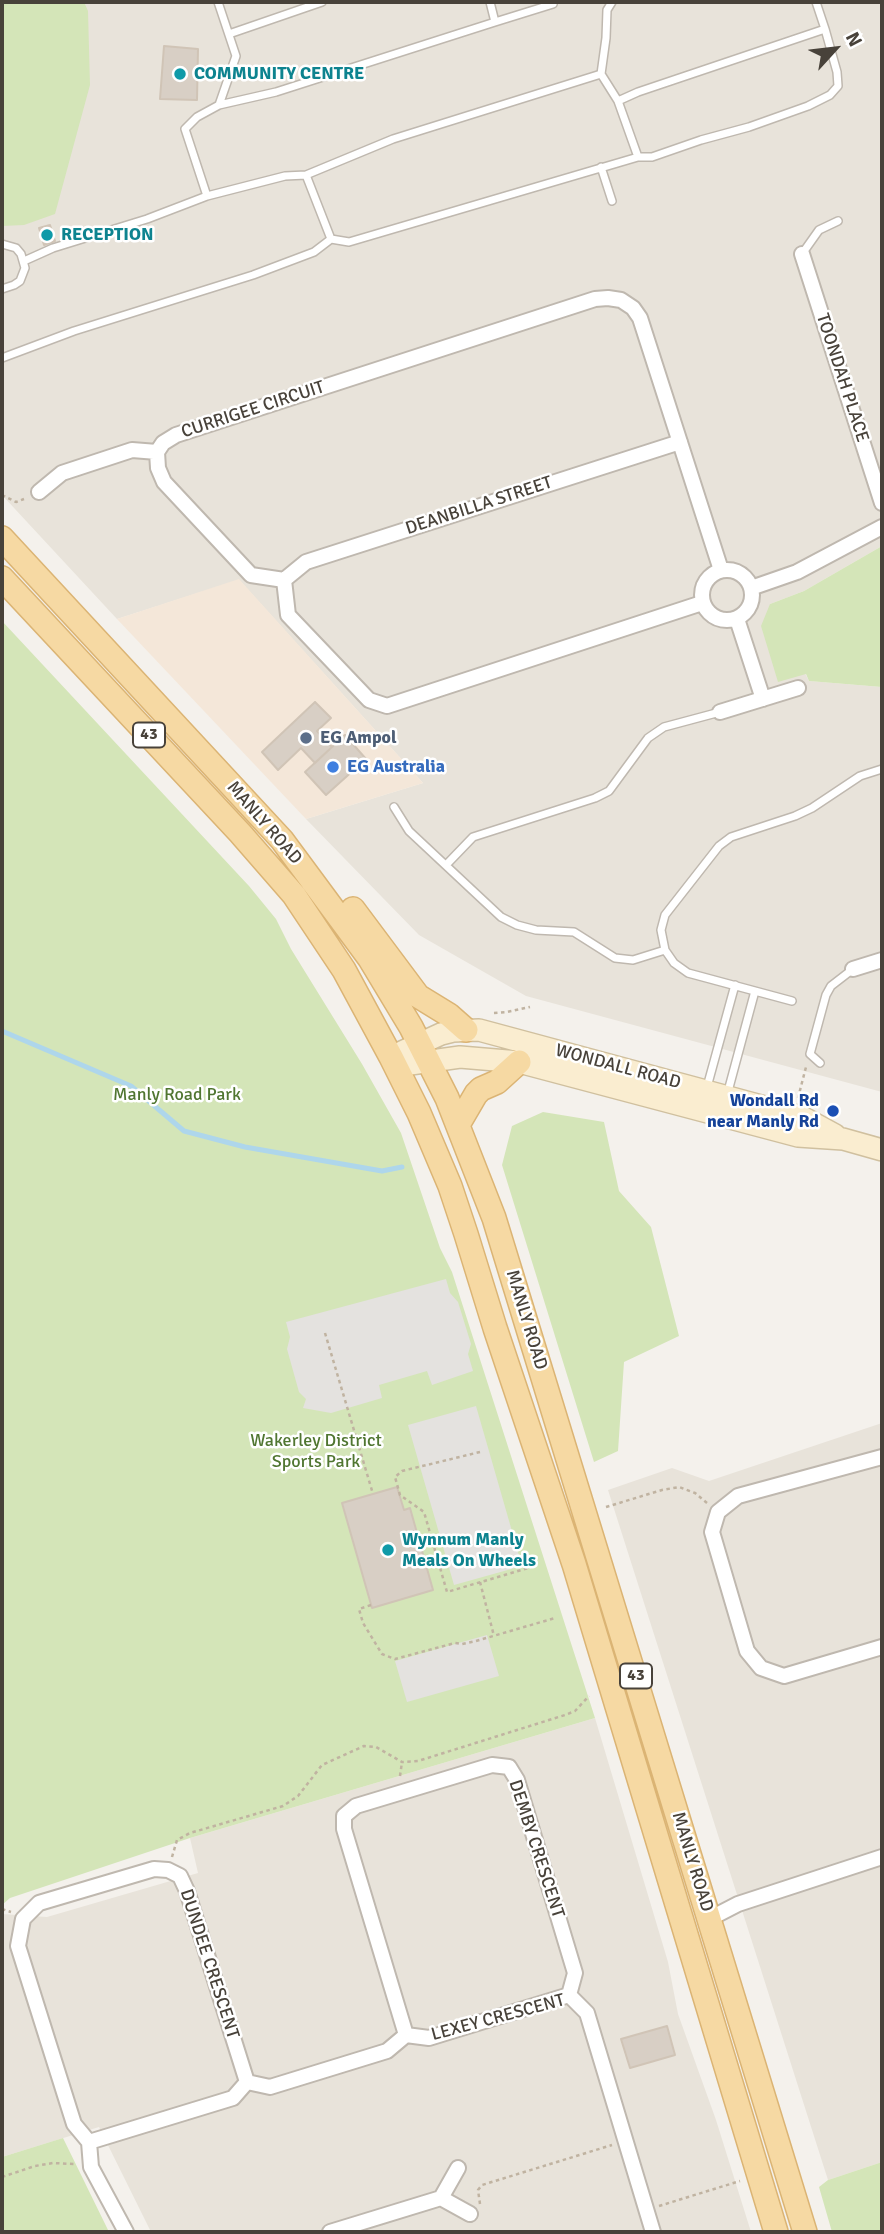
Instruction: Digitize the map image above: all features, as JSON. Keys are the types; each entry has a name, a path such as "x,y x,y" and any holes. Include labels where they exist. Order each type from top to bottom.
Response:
{"main road":[{"name":"MANLY ROAD","path":"2,538 282,840 370,959 424,1052 458,1123 494,1218 805,2232"},
{"name":"MANLY ROAD","path":"2,578 240,833 294,895 344,970 419,1113 450,1186 574,1564 776,2232"},
{"path":"282,840 303,849 319,864 418,996 450,1015 466,1030"},
{"name":"WONDALL ROAD","path":"424,1052 441,1034 466,1030 492,1033 802,1117 843,1139"},
{"name":"WONDALL ROAD","path":"394,1062 424,1052 519,1062 798,1136 843,1139 882,1150"},
{"path":"458,1123 475,1094 497,1082 519,1062"}],"street":[{"name":"TOONDAH PLACE","path":"802,254 882,503"},
{"name":"CURRIGEE CIRCUIT","path":"158,452 163,443 176,435 595,299 621,300 633,308 640,318 721,570"},
{"name":"DEANBILLA STREET","path":"284,580 306,562 680,442"},
{"path":"40,492 62,473 132,450 158,452 158,468 164,482 251,575 284,580 288,615 369,701 387,706 702,603"},
{"path":"751,588 797,572 882,527"},
{"path":"721,570 740,573 751,588 751,604 747,612 737,619 716,619 702,603 701,594 705,581 721,570"},
{"path":"737,619 763,699"},
{"path":"720,712 799,688"},
{"path":"853,969 882,960"},
{"path":"882,1457 738,1496 718,1512 712,1532 747,1651 761,1668 784,1676 882,1647"},
{"name":"DEMBY CRESCENT","path":"406,2035 344,1829 344,1816 356,1806 492,1765 509,1767 517,1780 575,1973 569,1995"},
{"path":"709,1919 738,1904 882,1857"},
{"name":"DUNDEE CRESCENT","path":"89,2142 74,2124 18,1946 23,1919 39,1903 154,1869 168,1870 180,1876 247,2082"},
{"name":"LEXEY CRESCENT","path":"247,2082 270,2087 387,2051 406,2035 429,2038 569,1995 587,2013 653,2232"},
{"path":"126,2232 91,2167 89,2142 233,2098 247,2082"},
{"path":"330,2232 441,2198 458,2168"},
{"path":"441,2198 470,2214"}],"lane":[{"path":"218,2 236,56 219,105"},
{"path":"229,34 321,2"},
{"path":"490,2 495,22"},
{"path":"207,196 186,129 197,117 219,105 276,92 553,4 552,2"},
{"path":"612,2 607,10 601,74 618,101 638,157"},
{"path":"2,358 74,331 253,275 314,252 331,239 349,242 601,167 638,157 652,157 808,106 830,95 838,86 835,63 816,2"},
{"path":"618,101 825,29"},
{"path":"24,261 53,248 147,219 207,196 285,176 306,175 393,139 601,74"},
{"path":"601,167 612,201"},
{"path":"306,175 331,239"},
{"path":"802,254 819,230 838,221"},
{"path":"2,244 16,248 25,268 20,281 2,289"},
{"path":"447,864 473,837 595,798 609,791 648,738 664,727 720,712"},
{"path":"792,1001 688,973 674,963 665,950 661,930 665,915 719,846 731,837 795,816 860,776 882,769"},
{"path":"394,807 409,831 501,917 536,930 574,932 615,958 633,960 665,950"},
{"path":"820,1063 810,1054 826,995 831,986 853,969"},
{"path":"705,1091 735,985"},
{"path":"727,1097 755,991"}],"path":[{"path":"2,495 16,502 40,492"},
{"path":"490,1013 507,1013 530,1007"},
{"path":"797,1099 810,1054"},
{"path":"325,1333 373,1494"},
{"path":"480,1451 402,1471 395,1477 400,1495 424,1512 447,1592 535,1566"},
{"path":"606,1507 662,1489 679,1487 695,1493 718,1512"},
{"path":"480,1583 494,1636"},
{"path":"371,1605 359,1609 363,1623 382,1654 395,1659 494,1636 555,1618"},
{"path":"168,1870 177,1840 190,1833 283,1806 298,1796 322,1765 364,1746 376,1747 402,1762 418,1761 565,1715 575,1711 589,1696"},
{"path":"470,2214 481,2203 478,2190 481,2185 626,2142"},
{"path":"2,2177 53,2163 81,2165"},
{"path":"646,2210 743,2180"}],"shaded area":[{"path":"2,2 882,2 882,546 804,591 770,604 809,681 882,687 882,1092 526,996 419,935 306,819 423,783 239,580 117,619 2,495"},
{"path":"239,579 423,783 306,819 117,619"},
{"path":"446,1279 450,1293 458,1302 471,1344 468,1354 473,1371 432,1385 427,1371 379,1385 382,1398 331,1413 303,1408 306,1399 299,1392 287,1349 290,1337 286,1322"},
{"path":"476,1406 522,1566 454,1585 408,1425"},
{"path":"882,1423 882,2162 828,2180 608,1490 672,1468 709,1481"},
{"path":"487,1635 499,1676 407,1702 395,1661"},
{"path":"595,1718 668,1962 678,2014 716,2120 751,2232 151,2232 99,2127 2,2157 2,1914 47,1917 198,1873 190,1838"}],"green space":[{"path":"2,2 84,2 88,11 90,85 55,214 24,225 2,226"},
{"path":"882,546 882,687 809,681 806,674 778,682 761,626 770,604 804,591"},
{"path":"2,621 249,886 276,919 291,949 401,1133 440,1248 452,1272 595,1718 190,1838 10,1898 2,1905"},
{"path":"543,1112 604,1122 619,1191 651,1227 679,1336 624,1362 618,1451 594,1462 502,1165 512,1126"},
{"path":"63,2138 109,2232 2,2232 2,2157"},
{"path":"882,2162 882,2232 832,2232 819,2187 828,2180"}],"building":[{"name":"COMMUNITY CENTRE","path":"164,46 198,49 197,100 160,99"},
{"name":"RECEPTION","path":"50,225 55,241 44,245 39,228"},
{"path":"315,702 331,718 317,731 332,747 315,763 301,748 278,770 262,752"},
{"name":"EG Australia","path":"345,735 366,759 326,795 305,772"},
{"name":"Wynnum Manly Meals On Wheels","path":"397,1487 404,1510 410,1508 433,1590 372,1608 342,1503"},
{"path":"667,2026 675,2055 630,2068 621,2039"}],"waterway":[{"path":"2,1031 131,1086 184,1131 245,1147 382,1171 402,1167"}],"place":[{"name":"COMMUNITY CENTRE","path":"180,74"},
{"name":"RECEPTION","path":"47,235"},
{"name":"EG Ampol","path":"306,738"},
{"name":"EG Australia","path":"333,767"},
{"name":"Wondall Rd near Manly Rd","path":"833,1111"},
{"name":"Wynnum Manly Meals On Wheels","path":"388,1550"}],"park label":[{"name":"Manly Road Park","path":"177,1095"},
{"name":"Wakerley District Sports Park","path":"316,1451"}]}
